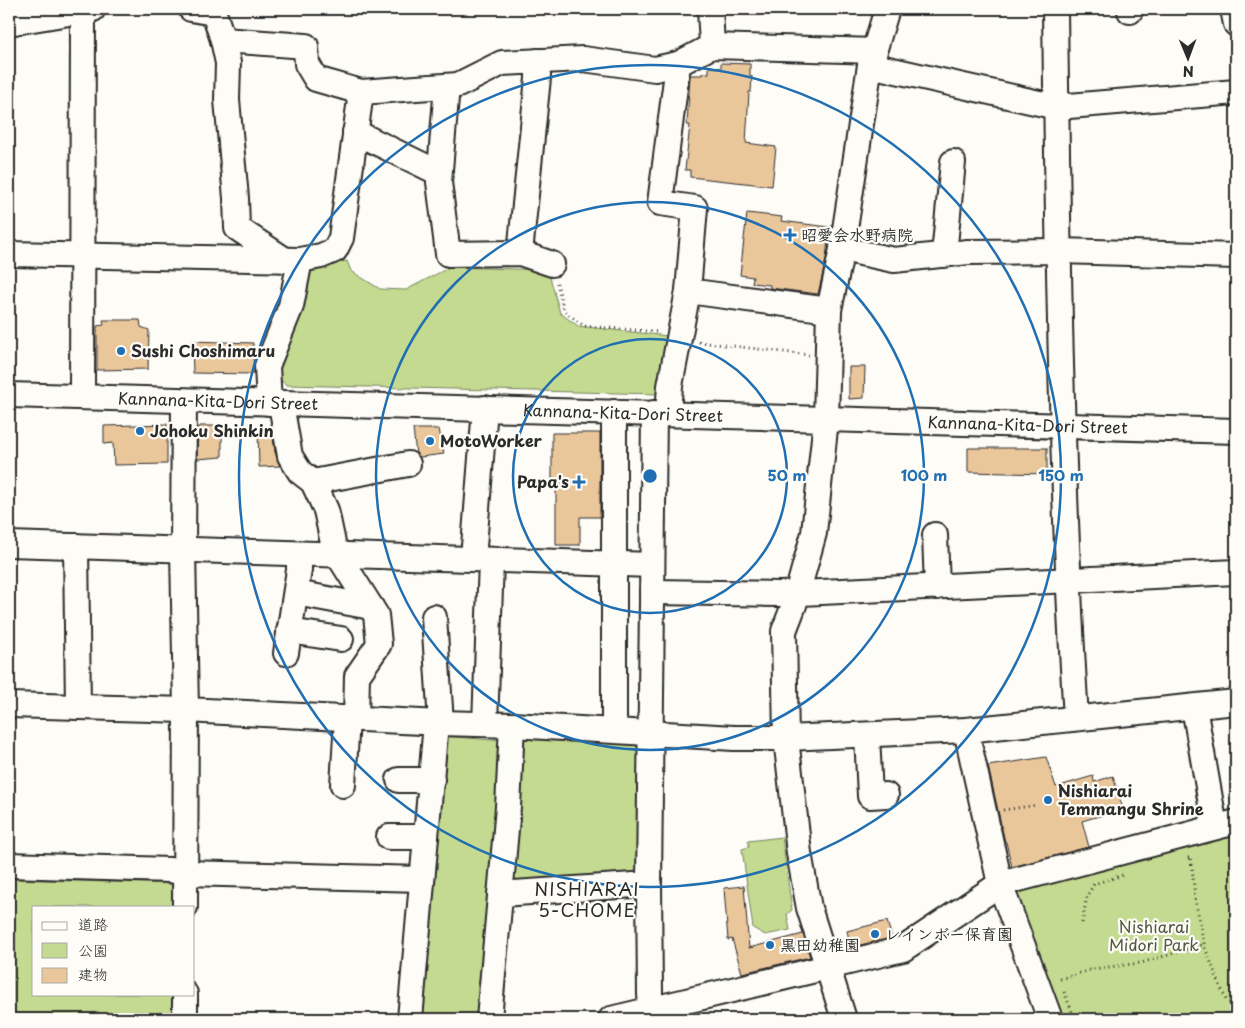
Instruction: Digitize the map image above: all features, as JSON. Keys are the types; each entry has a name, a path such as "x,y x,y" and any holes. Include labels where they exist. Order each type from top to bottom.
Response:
{"street":[{"path":"191,9 215,11 228,63 227,100 237,228 293,260"},
{"path":"710,9 712,46"},
{"path":"844,1019 809,908 800,853 786,738 784,631 814,533 826,419 829,310 842,249 873,58 887,9"},
{"path":"1055,9 1063,426 1076,718"},
{"path":"1234,9 1236,24"},
{"path":"9,23 32,14 88,10 82,256 82,397"},
{"path":"223,40 306,46 307,64 316,79 362,92 458,85 502,62 583,59 655,69 678,64 712,46 873,58 1057,107 1236,92"},
{"path":"520,253 537,88 538,61"},
{"path":"652,1014 649,884 652,733 652,565 661,413 670,386 688,291 695,208 660,203 678,64"},
{"path":"447,86 439,182 448,254 520,253 552,264"},
{"path":"9,254 293,260 321,256 335,250 341,238 362,92"},
{"path":"355,132 439,173"},
{"path":"944,255 953,162"},
{"path":"842,249 894,260 968,252 1059,251 1236,256"},
{"path":"293,260 291,306 267,366 275,404 290,456 300,472 313,482 326,510 333,543 338,555 376,615 379,644 357,676 343,785"},
{"path":"688,291 829,310"},
{"name":"Kannana-Kita-Dori Street","path":"9,395 1236,431"},
{"path":"184,401 185,906"},
{"path":"485,408 482,560 485,724"},
{"path":"614,412 614,730"},
{"path":"313,482 408,464"},
{"path":"935,535 938,586"},
{"path":"9,544 652,565"},
{"path":"76,546 78,707"},
{"path":"299,554 296,593 287,642 341,639"},
{"path":"652,592 780,594 1236,572"},
{"path":"296,593 371,607"},
{"path":"410,1019 426,837 439,723 434,617"},
{"path":"9,705 186,710 614,730 734,738 786,738 966,730 1236,702"},
{"path":"611,1019 652,1014 678,1004 903,949 1000,884 1226,824 1194,707"},
{"path":"489,1019 508,807 512,725"},
{"path":"966,730 1000,884 1050,1019"},
{"path":"867,735 870,796 886,795"},
{"path":"399,780 432,780"},
{"path":"389,836 426,837"},
{"path":"9,865 170,870 185,873 422,879"},
{"path":"500,894 649,884"},
{"path":"185,996 185,1019"}],"path":[{"path":"985,813 1037,805"},
{"path":"1184,859 1191,857 1195,898 1204,944 1226,1000 1236,1007"},
{"path":"1082,923 1086,896 1094,884 1132,872"},
{"path":"1060,979 1092,969 1141,963 1204,944"}],"green space":[{"path":"347,261 351,271 380,289 406,290 450,267 548,270 560,313 578,326 668,336 659,394 287,385 275,377 306,265"},
{"path":"530,735 638,741 644,749 643,871 637,877 510,886 522,738"},
{"path":"443,736 492,740 504,738 481,1019 418,1019"},
{"name":"Nishiarai Midori Park","path":"1236,828 1236,1019 1056,1019 1012,889"},
{"path":"782,837 792,910 787,914 790,930 765,935 753,928 742,849 749,847 748,841"},
{"path":"9,879 176,884 176,906 32,906 32,996 179,996 180,1019 9,1019"}],"building":[{"path":"721,63 750,64 750,76 752,76 751,92 749,92 746,143 776,147 772,186 690,177 690,170 685,170 690,125 687,125 690,75 709,73 709,67 721,68"},
{"path":"747,213 782,217 781,221 829,227 826,260 818,294 770,288 770,285 752,283 753,277 740,275"},
{"path":"103,320 140,320 141,327 149,330 148,369 97,370 97,326 104,325"},
{"path":"192,341 253,343 254,374 193,373"},
{"path":"849,367 865,367 864,398 849,399"},
{"path":"167,424 167,464 114,465 113,443 104,444 104,426"},
{"path":"200,426 222,426 222,457 197,459 198,429"},
{"path":"413,429 439,429 444,454 420,457 416,454"},
{"path":"272,430 275,452 280,466 259,467 258,431"},
{"path":"552,433 600,433 600,517 580,517 580,545 556,545 556,488 552,488"},
{"path":"968,448 1047,448 1047,474 968,472"},
{"path":"1046,757 1056,787 1093,776 1094,782 1113,776 1123,809 1082,821 1089,847 1012,867 988,766"},
{"path":"744,886 749,948 803,934 810,957 742,973 732,939 728,940 724,888"},
{"path":"887,921 892,938 851,947 847,931"}],"place":[{"name":"昭愛会水野病院","path":"790,235"},
{"name":"Sushi Choshimaru","path":"121,351"},
{"name":"Johoku Shinkin","path":"140,431"},
{"name":"MotoWorker","path":"430,441"},
{"name":"Papa's","path":"579,482"},
{"name":"Nishiarai Temmangu Shrine","path":"1048,800"},
{"name":"レインボー保育園","path":"875,934"},
{"name":"黒田幼稚園","path":"770,945"}],"district":[{"name":"NISHIARAI 5-CHOME","path":"587,900"}]}
